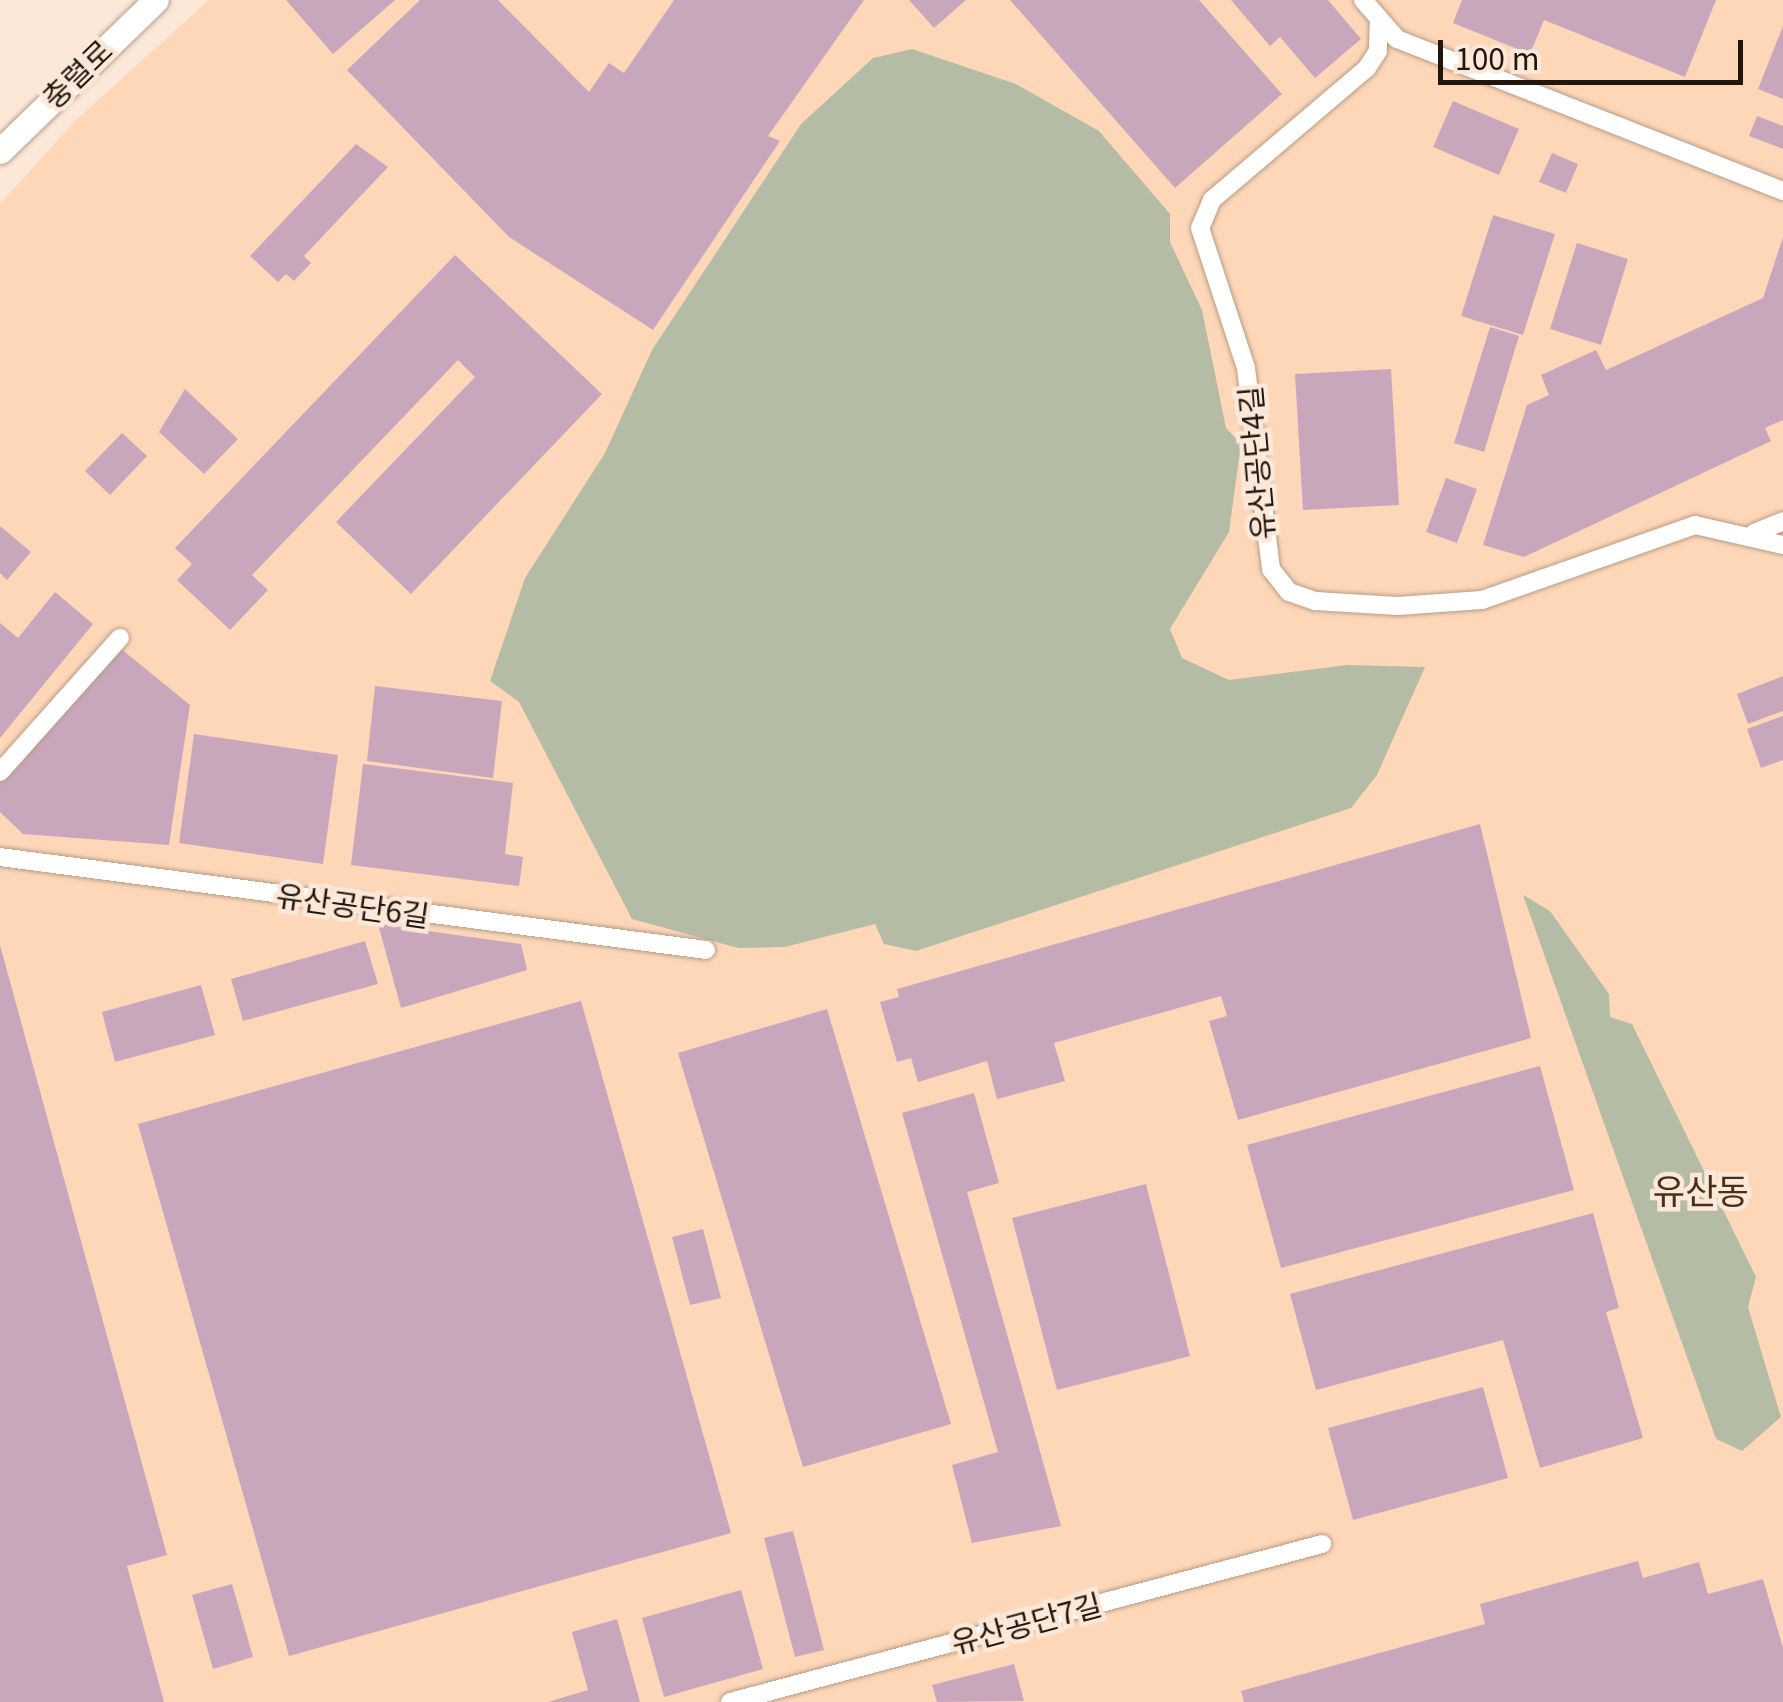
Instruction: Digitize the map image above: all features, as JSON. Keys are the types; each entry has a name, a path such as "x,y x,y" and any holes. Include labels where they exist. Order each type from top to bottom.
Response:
{"main road":[{"name":"충렬로","path":"0,151 156,0"}],"street":[{"path":"1363,0 1397,39 1783,191"},
{"name":"유산공단4길","path":"1379,18 1367,68 1212,200 1200,228 1246,368 1270,570 1289,592 1315,602 1415,605 1499,595 1670,529 1754,533 1783,545"},
{"path":"1754,533 1783,521"},
{"path":"0,772 120,638"},
{"name":"유산공단6길","path":"0,857 706,950"},
{"name":"유산공단7길","path":"730,1702 1322,1544"}],"shaded area":[{"path":"209,0 1783,0 1783,1702 0,1702 0,204 75,121"}],"green space":[{"path":"912,49 1016,84 1099,131 1170,214 1170,242 1202,310 1226,428 1241,444 1229,532 1170,629 1182,658 1229,680 1347,665 1425,667 1377,775 1351,808 916,951 884,944 875,924 785,947 738,948 632,919 519,702 490,681 525,578 605,453 652,350 801,124 873,58"},
{"path":"1523,895 1550,911 1609,994 1610,1017 1632,1024 1756,1277 1748,1307 1781,1417 1742,1451 1716,1439"}],"building":[{"path":"286,0 395,0 333,54"},
{"path":"420,0 498,0 589,92 609,63 624,73 674,0 864,0 768,136 780,141 653,330 509,237 347,70"},
{"path":"909,0 966,0 934,28"},
{"path":"1010,0 1199,0 1282,94 1175,188"},
{"path":"1231,0 1328,0 1361,39 1315,78 1280,37 1270,46"},
{"path":"1462,0 1716,0 1685,77 1544,20 1530,54 1453,23"},
{"path":"1783,26 1783,99 1758,89"},
{"path":"1453,101 1519,129 1499,175 1433,147"},
{"path":"1757,116 1783,126 1783,149 1749,136"},
{"path":"356,144 388,167 304,256 311,263 294,281 286,274 278,282 250,256"},
{"path":"1552,153 1578,164 1566,193 1539,182"},
{"path":"1493,215 1555,234 1523,335 1461,316"},
{"path":"1783,237 1783,420 1765,428 1771,441 1524,557 1483,545 1527,405 1549,395 1541,375 1596,350 1606,370 1763,298"},
{"path":"1577,243 1628,259 1601,345 1550,329"},
{"path":"455,255 602,394 411,594 336,522 475,377 458,360 252,575 268,590 230,630 177,580 192,564 175,548"},
{"path":"1490,327 1519,336 1484,452 1454,443"},
{"path":"1391,369 1399,505 1303,510 1295,374"},
{"path":"185,389 238,439 204,474 159,432"},
{"path":"122,433 147,456 110,495 85,471"},
{"path":"1446,478 1477,489 1457,543 1426,532"},
{"path":"0,526 31,552 7,580 0,573"},
{"path":"55,592 93,624 0,738 0,623 18,638"},
{"path":"115,644 190,705 169,845 23,834 0,812 0,780"},
{"path":"1783,676 1783,711 1748,724 1737,694"},
{"path":"375,686 502,701 493,778 367,761"},
{"path":"1783,716 1783,760 1761,768 1747,729"},
{"path":"194,734 338,755 323,864 179,843"},
{"path":"363,764 513,783 505,854 523,857 519,886 351,865"},
{"path":"1480,824 1531,1038 1238,1120 1209,1021 1227,1016 1221,996 1054,1043 1065,1081 997,1099 987,1061 918,1082 911,1058 897,1062 880,1002 899,997 897,989"},
{"path":"378,924 521,944 527,970 401,1008"},
{"path":"365,941 378,984 243,1021 231,979"},
{"path":"0,945 167,1555 127,1566 164,1702 0,1702"},
{"path":"201,985 215,1035 115,1062 102,1012"},
{"path":"581,1001 731,1533 289,1656 138,1124"},
{"path":"827,1009 951,1424 803,1467 678,1053"},
{"path":"1540,1066 1574,1190 1281,1268 1247,1145"},
{"path":"974,1093 999,1183 967,1192 1061,1526 972,1543 952,1465 998,1452 902,1113"},
{"path":"1146,1184 1190,1356 1057,1390 1012,1218"},
{"path":"1593,1213 1619,1308 1606,1312 1643,1438 1540,1468 1503,1340 1316,1390 1290,1294"},
{"path":"703,1229 721,1298 690,1305 672,1237"},
{"path":"1483,1387 1508,1478 1353,1520 1328,1428"},
{"path":"793,1531 824,1650 795,1657 764,1538"},
{"path":"1638,1561 1643,1578 1699,1562 1708,1594 1763,1579 1783,1648 1783,1702 1244,1702 1241,1691 1485,1624 1480,1604"},
{"path":"232,1584 253,1657 213,1669 192,1595"},
{"path":"741,1590 763,1669 664,1697 642,1618"},
{"path":"617,1619 640,1702 548,1702 588,1690 572,1632"},
{"path":"1014,1664 1024,1701 937,1702 932,1685"}],"district":[{"name":"유산동","path":"1701,1189"}]}
